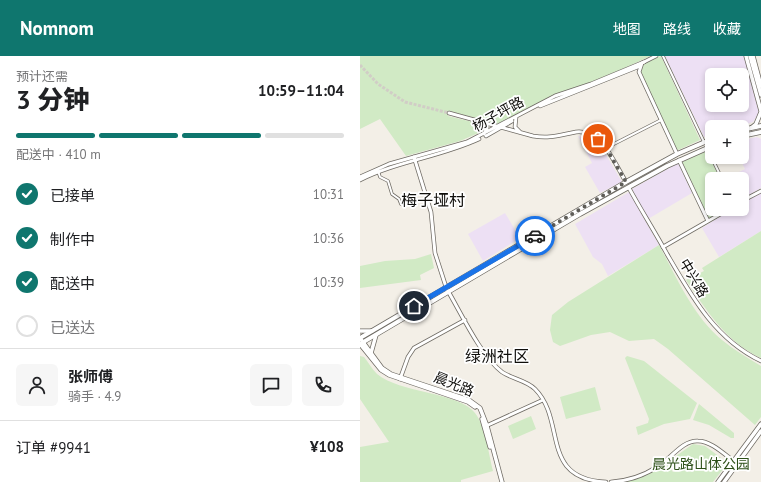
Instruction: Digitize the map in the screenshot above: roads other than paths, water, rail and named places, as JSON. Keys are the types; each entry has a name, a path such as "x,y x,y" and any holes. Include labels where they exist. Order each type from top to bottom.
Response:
{"highway":[{"path":"751,128 761,126"},
{"path":"749,134 761,132"},
{"path":"361,341 626,182 677,154 704,142"},
{"path":"447,289 679,160 705,149"}],"main road":[{"path":"656,56 644,62 640,66 639,74 677,154"},
{"path":"749,56 761,86"},
{"path":"749,56 761,95"},
{"path":"749,56 761,104"},
{"path":"749,56 761,112 756,124 751,128"},
{"name":"杨子坪路","path":"360,179 389,164 468,142 500,128 555,96 591,84 644,62"},
{"name":"杨子坪路","path":"516,118 557,98 592,86 640,66"},
{"path":"449,113 500,128 547,138 576,132 586,133 598,139 606,148 626,182"},
{"path":"516,118 515,127 522,133"},
{"path":"483,122 487,128 483,135"},
{"path":"360,179 415,158 469,144 500,128"},
{"path":"753,133 761,135"},
{"path":"415,158 431,212 435,253 447,289 465,320 489,360 503,373 535,388 543,400 560,454 566,465 582,478 606,482"},
{"path":"679,160 708,221"},
{"name":"中兴路","path":"629,188 703,313 725,338 750,356 761,361"},
{"path":"749,197 761,191"},
{"path":"663,247 717,216"},
{"path":"401,378 408,357 414,348 465,320"},
{"path":"360,331 374,332 370,354 360,351"},
{"name":"晨光路","path":"361,341 382,368 391,374 470,400 480,408 501,482"},
{"path":"486,426 543,400"},
{"path":"718,482 761,424"},
{"path":"724,482 738,465 761,431"},
{"path":"611,482 625,480 648,473 663,463 684,445 696,440 709,444 738,465"}],"street":[{"path":"663,56 704,142"},
{"path":"606,148 661,120"},
{"path":"378,171 380,177 388,181 392,194 399,199 401,204"}],"tunnel":[{"path":"360,65 378,84 405,102 449,113"}],"district":[{"name":"梅子垭村","path":"433,200"},
{"name":"绿洲社区","path":"497,356"}],"park label":[{"name":"晨光路山体公园","path":"701,464"}]}
